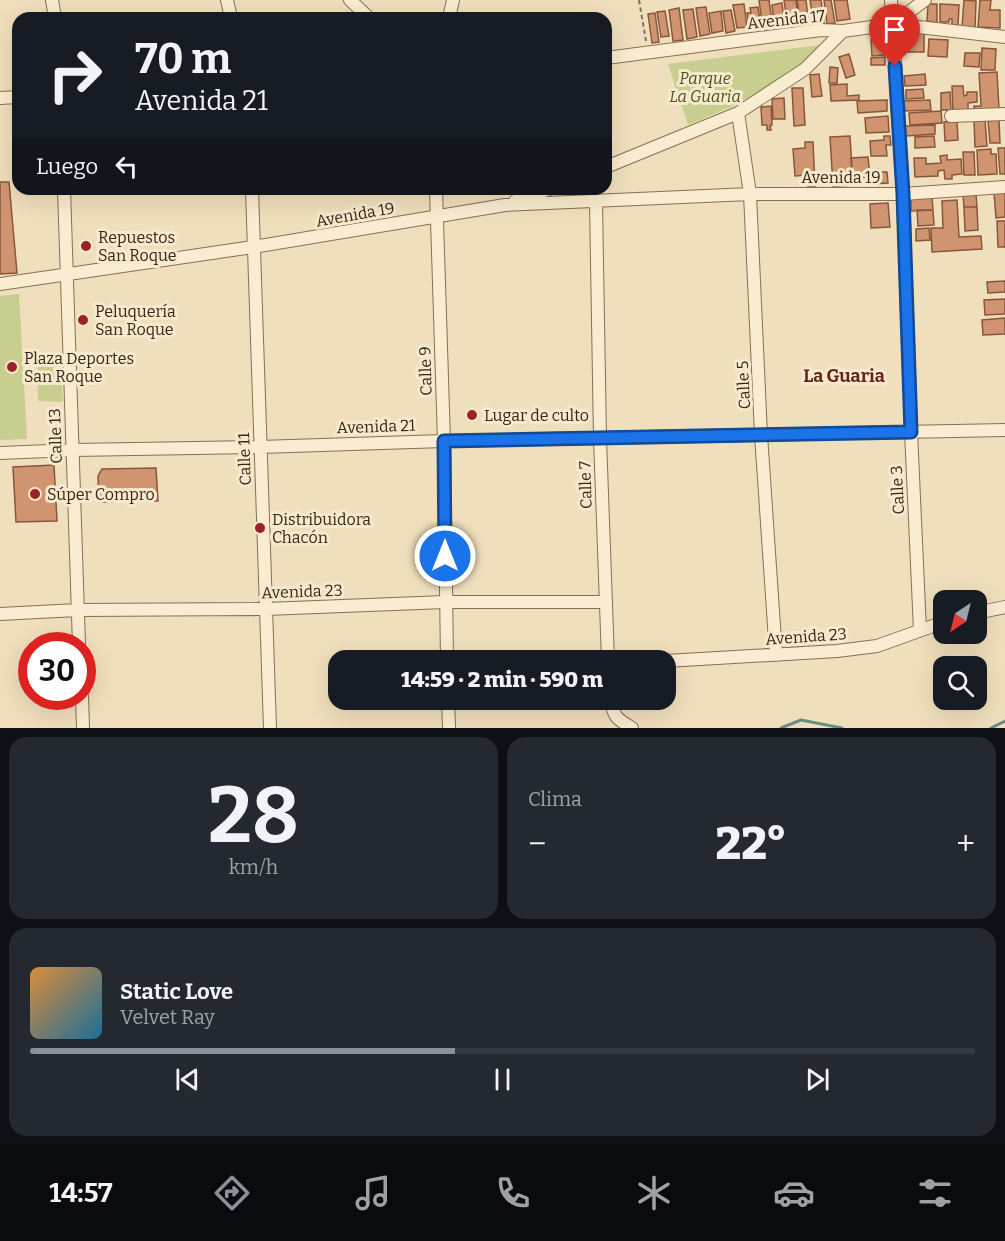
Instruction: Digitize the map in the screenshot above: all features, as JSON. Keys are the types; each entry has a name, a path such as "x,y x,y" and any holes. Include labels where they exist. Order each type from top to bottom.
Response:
{"street":[{"path":"350,0 363,12"},
{"name":"Calle 3","path":"891,0 903,194 920,630"},
{"path":"893,24 925,0"},
{"name":"Avenida 17","path":"612,57 821,30 843,31 893,24 1005,37"},
{"path":"612,166 738,113 805,69 843,31"},
{"name":"Calle 5","path":"738,113 750,194 761,435 776,655"},
{"path":"951,116 1005,114"},
{"name":"Avenida 19","path":"0,284 253,247 506,205 750,194 903,194 1005,187"},
{"name":"Calle 13","path":"64,195 78,632"},
{"name":"Calle 11","path":"252,195 270,728"},
{"name":"Calle 9","path":"436,195 444,441 447,650"},
{"path":"506,205 533,195"},
{"name":"Calle 7","path":"596,202 600,438 607,650"},
{"name":"Avenida 21","path":"0,453 444,441 1005,430"},
{"name":"Avenida 23","path":"0,614 77,610 266,609 446,602 605,602"},
{"path":"987,611 1005,607"},
{"name":"Avenida 23","path":"676,660 837,651 878,646 933,626"},
{"path":"82,710 83,728"},
{"path":"448,710 449,728"},
{"path":"612,710 619,720 632,728"}],"path":[{"path":"639,0 648,52"}],"green space":[{"name":"Parque La Guaria","path":"821,45 819,50 765,89 731,107 688,125 668,64"},
{"name":"Plaza Deportes San Roque","path":"19,294 27,439 0,440 0,296"},
{"path":"60,353 63,402 38,401 37,354"}],"building":[{"path":"759,0 769,0 772,21 762,22"},
{"path":"784,0 796,0 799,26 788,28"},
{"path":"797,0 806,0 808,17 800,18"},
{"path":"810,0 821,0 824,23 814,24"},
{"path":"824,0 831,0 835,23 827,24"},
{"path":"834,0 847,0 850,19 837,21"},
{"path":"964,0 976,1 975,30 962,27"},
{"path":"980,0 991,0 990,10 1000,10 1000,28 978,27"},
{"path":"782,3 784,20 774,21 772,5"},
{"path":"744,4 747,27 737,28 733,5"},
{"path":"928,4 937,4 937,23 927,21"},
{"path":"940,4 959,5 958,25 952,25 952,19 949,19 949,22 940,22"},
{"path":"706,7 710,34 700,36 696,8"},
{"path":"758,7 761,28 750,30 747,13 751,13 750,8"},
{"path":"679,8 683,40 673,41 669,10"},
{"path":"693,9 697,37 687,39 683,10"},
{"path":"731,10 735,31 726,33 723,11"},
{"path":"665,11 669,36 661,37 657,12"},
{"path":"721,11 723,31 712,33 709,13"},
{"path":"655,13 659,42 652,43 648,14"},
{"path":"908,33 924,33 924,52 908,52"},
{"path":"883,39 884,55 872,56 871,40"},
{"path":"929,39 948,40 947,57 928,56"},
{"path":"982,48 996,49 995,70 981,70"},
{"path":"965,53 980,53 979,67 964,66"},
{"path":"849,54 855,75 846,78 839,57"},
{"path":"885,57 885,65 871,65 871,58"},
{"path":"830,67 838,68 837,83 829,83"},
{"path":"997,72 999,109 974,110 974,106 981,106 979,73"},
{"path":"819,74 822,96 812,97 810,75"},
{"path":"925,74 926,85 905,86 904,76"},
{"path":"847,84 847,96 859,95 859,100 831,101 830,85"},
{"path":"952,86 963,86 964,96 967,92 977,92 977,102 968,103 968,112 953,113"},
{"path":"792,88 803,88 805,125 794,126"},
{"path":"923,89 924,98 906,99 906,90"},
{"path":"950,92 951,110 941,110 941,93"},
{"path":"784,98 785,119 773,119 772,99"},
{"path":"887,100 887,111 858,113 857,101"},
{"path":"930,100 931,110 905,111 904,101"},
{"path":"771,106 772,125 771,130 767,130 767,125 762,125 761,107"},
{"path":"941,111 942,123 910,125 909,113"},
{"path":"888,116 889,132 866,133 865,118"},
{"path":"974,120 985,120 987,146 975,147"},
{"path":"999,120 1000,143 990,143 988,121"},
{"path":"957,121 958,140 945,141 944,122"},
{"path":"935,125 935,134 906,136 905,126"},
{"path":"850,136 853,185 833,186 830,137"},
{"path":"884,136 890,136 891,145 886,145 887,156 871,156 870,141 884,140"},
{"path":"934,136 935,147 915,148 915,137"},
{"path":"805,142 813,142 815,186 808,186 808,175 795,176 793,149 805,148"},
{"path":"998,148 1005,148 1005,174 1000,174"},
{"path":"991,149 991,154 996,154 997,174 978,175 977,150"},
{"path":"963,152 974,152 975,175 964,175"},
{"path":"947,155 947,160 961,159 962,174 952,175 952,179 945,179 944,170 938,171 938,176 915,177 914,158 926,158 926,164 941,163 940,156"},
{"path":"868,157 870,177 852,178 851,158"},
{"path":"878,169 878,172 887,172 888,183 872,184 871,170"},
{"path":"0,182 9,182 17,273 0,274"},
{"path":"1005,192 1005,217 996,218 994,193"},
{"path":"963,194 976,194 977,207 964,207"},
{"path":"932,196 933,210 911,211 911,198"},
{"path":"957,200 959,237 981,236 982,249 932,252 931,228 943,228 942,201"},
{"path":"888,203 890,227 871,228 870,204"},
{"path":"964,207 977,207 978,230 965,231"},
{"path":"917,210 933,210 934,225 918,226"},
{"path":"997,221 1005,221 1005,247 998,247"},
{"path":"929,228 930,240 916,241 916,229"},
{"path":"1005,281 1005,292 988,293 987,282"},
{"path":"1005,299 1005,314 985,315 984,300"},
{"path":"1005,318 1005,334 983,335 982,320"},
{"name":"Súper Compro","path":"54,465 57,521 16,522 13,467"},
{"path":"156,468 158,501 99,502 98,476 102,469"}],"waterway":[{"path":"781,728 801,720 842,728"},
{"path":"991,728 1005,721"}],"place":[{"name":"Repuestos San Roque","path":"86,246"},
{"name":"Peluquería San Roque","path":"83,320"},
{"name":"Plaza Deportes San Roque","path":"12,367"},
{"name":"Lugar de culto","path":"472,415"},
{"name":"Súper Compro","path":"35,494"},
{"name":"Distribuidora Chacón","path":"260,528"}],"district":[{"name":"La Guaria","path":"844,376"}],"route":[{"path":"445,556 444,441 911,432 903,194 895,66"}]}
